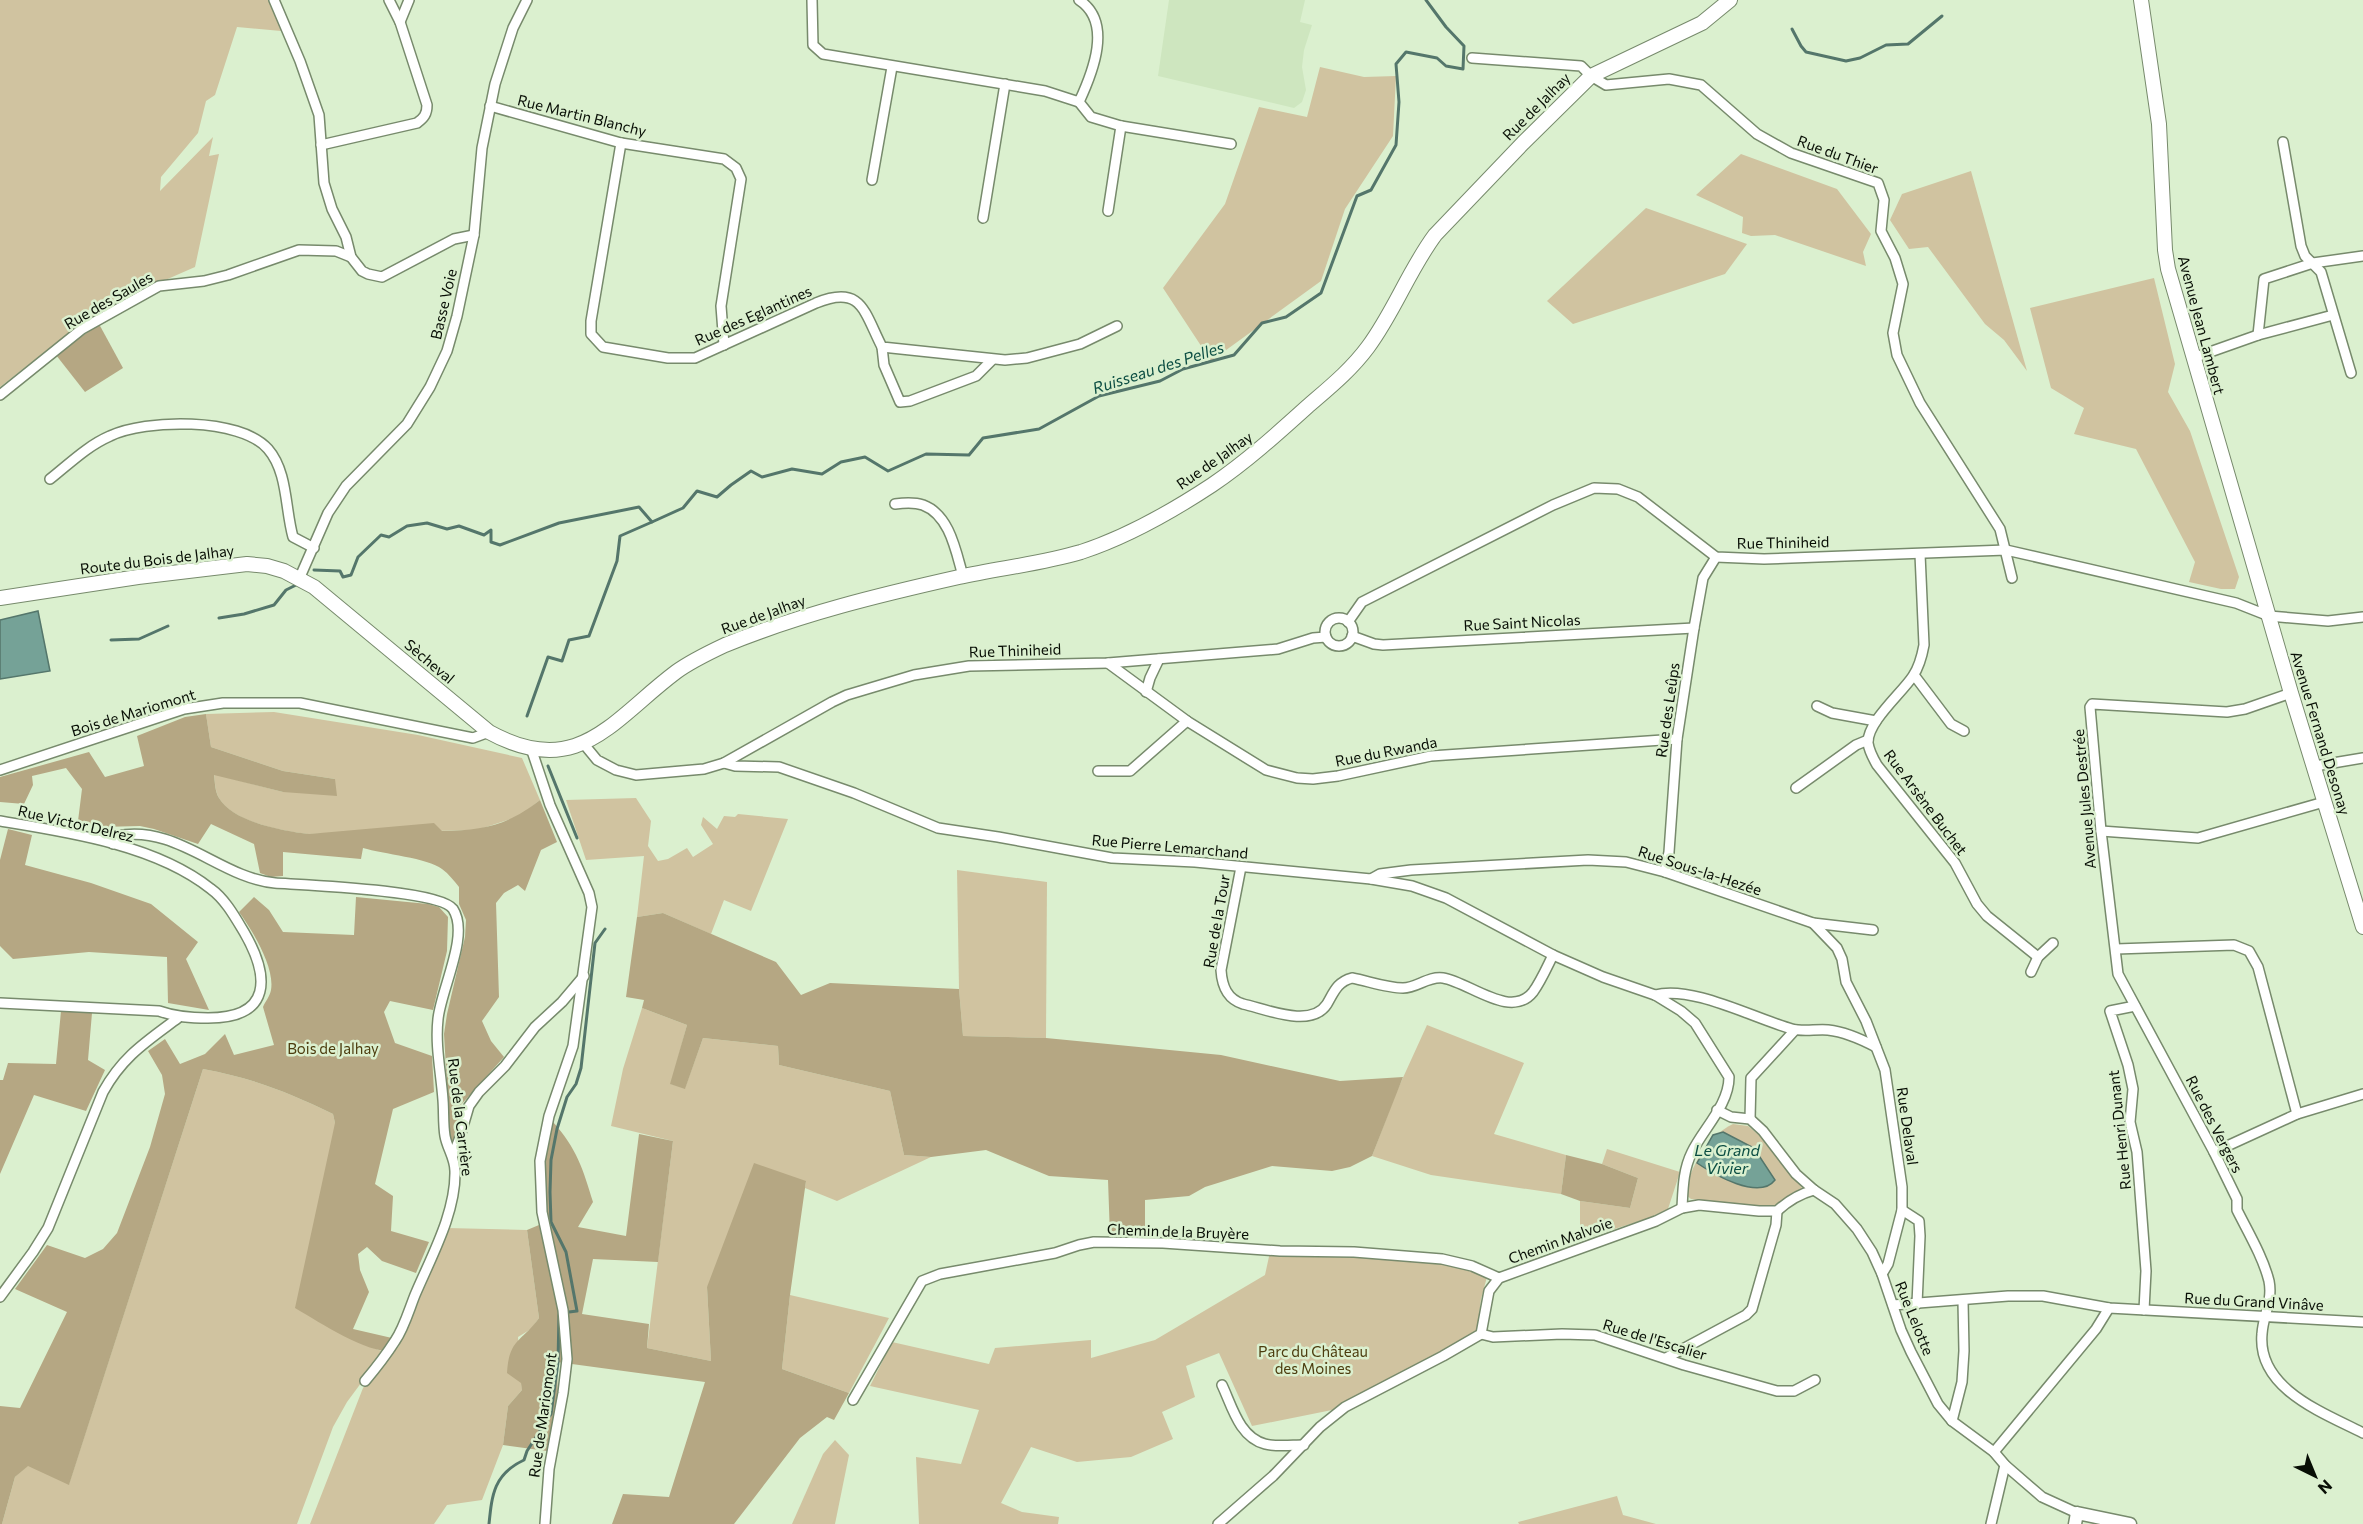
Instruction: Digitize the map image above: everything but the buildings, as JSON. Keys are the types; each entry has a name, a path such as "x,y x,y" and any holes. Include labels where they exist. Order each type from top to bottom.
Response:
{"main road":[{"name":"Rue de Jalhay","path":"531,748 557,750 583,743 608,730 678,671 714,650 814,613 860,600 963,576 1049,561 1083,551 1124,534 1183,503 1256,453 1351,369 1370,345 1424,250 1435,235 1470,196 1591,76 1702,23 1730,0"},
{"name":"Avenue Jean Lambert","path":"2141,0 2159,123 2165,250 2193,358 2269,616"},
{"name":"Route du Bois de Jalhay","path":"0,597 225,566 267,566 300,577 314,586"},
{"name":"Sècheval","path":"314,586 489,732 508,742 531,748"},
{"name":"Avenue Fernand Desonay","path":"2269,616 2363,927"}],"street":[{"path":"274,0 315,100 319,115 324,183 332,209 346,237 351,257"},
{"path":"321,145 417,123 424,117 427,105 400,22 389,0"},
{"path":"400,22 409,0"},
{"name":"Basse Voie","path":"300,577 328,513 345,486 407,423 430,387 447,351 474,235 482,148 495,84 513,28 527,0"},
{"path":"812,0 813,45 823,54 1045,91 1079,102 1091,117 1121,126 1231,144"},
{"path":"1079,0 1089,6 1096,18 1098,31 1090,78 1079,102"},
{"path":"1472,58 1581,66 1591,76"},
{"path":"872,180 892,67"},
{"name":"Rue du Thier","path":"1591,76 1606,85 1669,79 1701,85 1757,134 1791,153 1878,183 1884,200 1881,231 1895,258 1903,284 1893,333 1897,355 1920,404 2000,530 2006,550"},
{"path":"983,218 1005,84"},
{"name":"Rue Martin Blanchy","path":"490,106 621,143 724,159 735,168 741,179 721,306 724,345"},
{"path":"1108,211 1121,126"},
{"path":"2283,142 2301,246 2305,256 2320,272 2351,374"},
{"name":"Rue des Eglantines","path":"621,143 591,321 591,334 603,347 668,358 695,358 833,296 845,295 855,300 863,309 882,347 884,365 900,402 910,401 976,376 992,360"},
{"name":"Rue des Saules","path":"0,395 82,329 159,285 204,281 228,275 299,250 336,251 351,257 362,271 382,277 454,239 474,235"},
{"path":"2258,335 2264,279 2313,263 2363,256"},
{"path":"2193,358 2258,335 2332,315"},
{"path":"882,347 992,360 1027,358 1080,344 1117,326"},
{"path":"50,479 92,446 112,435 156,426 215,425 237,430 253,437 268,449 279,467 293,537 314,548"},
{"name":"Rue Thiniheid","path":"1352,636 1346,644 1332,644 1326,637 1326,627 1331,620 1340,618 1348,622 1362,602 1553,505 1594,488 1618,489 1638,497 1716,557 1752,559 2006,550 2236,603 2269,616 2328,621 2363,617"},
{"path":"895,504 922,504 935,512 945,526 955,548 963,576"},
{"path":"2006,550 2012,578"},
{"name":"Rue Arsène Buchet","path":"1920,554 1924,645 1921,659 1914,675 1876,721 1868,740 1871,755 1955,863 1977,903 1988,916 2038,957"},
{"name":"Rue des Leûps","path":"1665,873 1669,852 1677,739 1702,578 1716,557"},
{"path":"1348,622 1352,626 1352,636"},
{"name":"Rue Saint Nicolas","path":"1352,636 1383,645 1694,628"},
{"name":"Rue Thiniheid","path":"724,763 847,695 914,675 993,664 1108,663 1278,650 1313,638 1326,637"},
{"path":"1146,692 1159,659"},
{"name":"Rue du Rwanda","path":"1108,663 1187,721 1266,770 1297,778 1338,776 1431,756 1677,739"},
{"path":"1914,675 1951,724 1964,731"},
{"name":"Avenue Jules Destrée","path":"2116,949 2101,831 2090,707 2092,704 2227,712 2245,709 2291,693"},
{"name":"Bois de Mariomont","path":"0,770 184,709 223,703 300,703 473,738 489,732"},
{"path":"1817,706 1832,713 1876,721"},
{"path":"1098,771 1130,771 1187,721"},
{"name":"Rue Arsène Buchet","path":"1796,788 1856,745 1868,740"},
{"name":"Rue Pierre Lemarchand","path":"583,743 597,760 616,770 636,775 704,769 724,763 735,766 779,767 854,793 938,828 1113,858 1371,879 1412,886 1446,898 1553,955 1603,977 1654,995 1681,1011 1695,1023 1729,1077 1729,1086 1717,1110"},
{"name":"Rue de Mariomont","path":"531,748 550,805 590,900 591,918 573,1046 549,1116 540,1161 542,1212 562,1310 567,1359 549,1469 545,1524"},
{"path":"2315,766 2363,758"},
{"path":"2101,831 2198,838 2324,802"},
{"name":"Rue Victor Delrez","path":"0,821 113,844 184,869 214,890 235,917 254,949 261,967 263,984 255,1003 239,1014 222,1018 178,1018 159,1011 0,1002"},
{"name":"Rue de la Carrière","path":"113,844 117,836 144,835 183,846 257,881 402,893 446,902 455,914 459,929 438,1015 437,1036 445,1136 453,1155 454,1188 442,1229 397,1339 365,1381"},
{"name":"Rue Sous-la-Hezée","path":"1371,879 1380,874 1411,870 1588,860 1626,862 1813,923 1873,930"},
{"name":"Rue de la Tour","path":"1241,867 1221,970 1221,983 1235,1001 1243,1004 1302,1017 1314,1015 1321,1011 1332,992 1346,980 1352,978 1403,988 1430,978 1444,978 1505,1003 1517,1002 1525,999 1533,991 1553,955"},
{"name":"Rue Delaval","path":"1813,923 1837,948 1842,959 1846,982 1885,1070 1902,1187 1902,1210 1888,1264 1882,1274"},
{"path":"2031,972 2038,957 2053,943"},
{"path":"2116,949 2234,945 2249,951 2258,967 2297,1114"},
{"name":"Rue des Vergers","path":"2116,949 2118,974 2214,1152 2237,1199 2237,1210 2269,1280 2271,1301 2262,1334 2262,1351 2266,1364 2298,1399 2363,1433"},
{"path":"453,1155 469,1106 479,1092 505,1066 535,1027 562,1002 584,976"},
{"path":"1654,995 1667,992 1693,995 1795,1030 1829,1030 1856,1036 1876,1047"},
{"name":"Rue Henri Dunant","path":"2135,1006 2110,1011 2128,1065 2133,1089 2130,1122 2138,1152 2146,1271 2144,1310"},
{"path":"0,1297 48,1228 103,1092 115,1071 129,1055 178,1018"},
{"path":"1795,1030 1751,1078 1750,1119 1731,1117 1717,1110 1691,1154 1683,1182 1682,1208 1699,1205 1778,1211 1795,1197 1814,1190"},
{"path":"2214,1152 2297,1114 2363,1094"},
{"name":"Rue Lelotte","path":"1750,1119 1763,1131 1796,1174 1835,1204 1857,1229 1872,1252 1901,1330 1938,1404 1952,1421 1994,1452 2042,1497 2076,1518"},
{"name":"Chemin Malvoie","path":"1481,1334 1489,1291 1499,1278 1656,1221 1682,1208"},
{"path":"1902,1210 1919,1221 1917,1304"},
{"path":"1666,1358 1684,1346 1746,1315 1752,1309 1778,1211"},
{"name":"Chemin de la Bruyère","path":"852,1400 922,1281 940,1274 1055,1253 1094,1242 1163,1243 1280,1251 1354,1252 1457,1262 1499,1278"},
{"name":"Rue du Grand Vinâve","path":"1893,1305 2008,1296 2043,1296 2109,1308 2363,1322"},
{"path":"1952,1421 1962,1382 1965,1351 1963,1300"},
{"path":"1994,1452 2096,1329 2109,1308"},
{"path":"1218,1524 1273,1476 1320,1427 1345,1407 1481,1334"},
{"name":"Rue de l'Escalier","path":"1481,1334 1493,1337 1595,1335 1684,1365 1777,1391 1794,1391 1815,1380"},
{"path":"1222,1384 1248,1436 1266,1445 1304,1445"},
{"path":"1991,1524 2006,1465"},
{"path":"2076,1518 2130,1524"}],"shaded area":[{"path":"1169,0 1305,0 1300,22 1312,25 1304,50 1302,67 1306,90 1302,102 1294,108 1158,76"}],"green space":[{"path":"0,0 270,0 281,31 237,27 215,95 206,101 198,133 161,177 160,191 213,137 209,156 219,154 195,267 122,299 78,326 0,387"},
{"path":"1320,67 1364,77 1396,76 1393,136 1345,209 1321,281 1211,361 1163,288 1225,204 1259,107 1307,117"},
{"path":"1741,154 1837,189 1871,234 1863,252 1866,266 1775,235 1751,236 1742,233 1743,217 1696,195"},
{"path":"1971,171 2027,371 2004,340 1985,324 1928,247 1909,249 1890,220 1902,194"},
{"path":"1646,208 1747,244 1725,274 1573,324 1547,301"},
{"path":"2154,278 2175,364 2168,392 2190,431 2239,577 2235,589 2221,589 2189,582 2195,562 2136,449 2074,434 2084,408 2051,388 2030,308"},
{"path":"99,324 123,368 85,392 56,355"},
{"path":"274,712 418,735 522,758 540,800 520,816 477,830 308,834 259,824 235,813 226,806 219,798 214,774 283,792 335,779 283,771 211,747 206,714"},
{"name":"Bois de Jalhay","path":"206,714 211,747 283,771 335,779 337,796 283,792 214,775 218,796 226,806 247,819 273,828 309,834 434,823 442,831 482,828 517,816 540,800 557,842 541,850 525,891 518,885 504,893 496,903 499,997 482,1021 491,1041 504,1057 459,1107 462,1167 447,1228 395,1352 383,1351 357,1342 295,1308 335,1123 333,1114 270,1087 203,1069 69,1485 28,1466 15,1477 2,1524 0,1524 0,1406 20,1408 67,1312 15,1289 47,1245 85,1258 103,1249 117,1233 150,1147 165,1094 162,1075 148,1051 165,1039 180,1064 205,1054 225,1034 234,1055 274,1045 263,1007 271,990 270,971 256,939 239,912 254,897 269,910 283,932 354,935 356,897 428,904 439,907 448,917 447,951 433,1010 390,1001 384,1012 395,1043 432,1056 434,1092 393,1109 375,1184 393,1196 391,1231 429,1242 416,1273 382,1261 367,1247 358,1254 360,1270 369,1292 353,1329 392,1338 437,1236 453,1176 446,1145 448,1102 444,1034 465,937 466,920 459,904 459,887 445,871 427,862 363,848 361,859 283,852 283,876 271,877 260,873 254,844 211,824 198,844 140,826 101,827 78,821 82,789 66,768 32,776 33,785 24,804 0,802 0,777 89,752 105,777 144,766 137,736 185,717"},
{"path":"636,798 651,821 648,846 658,861 668,859 687,848 693,857 713,844 701,825 703,817 717,829 724,816 735,817 738,814 788,819 751,911 724,900 711,934 663,913 637,917 644,856 586,860 566,800"},
{"path":"8,829 32,835 25,865 91,883 151,904 198,942 186,959 209,1010 168,1003 167,957 89,952 13,959 0,946 0,860"},
{"path":"957,870 1047,882 1046,1038 963,1036 959,989"},
{"path":"663,913 776,962 801,995 830,983 959,989 963,1036 1046,1038 1221,1055 1340,1081 1403,1077 1372,1156 1350,1167 1332,1171 1272,1166 1205,1187 1189,1196 1145,1200 1145,1235 1110,1236 1108,1180 1049,1176 986,1150 931,1157 904,1155 890,1091 779,1065 778,1046 703,1038 685,1089 670,1084 687,1025 642,1008 644,1000 626,997 637,917"},
{"path":"642,1008 687,1025 671,1084 685,1088 703,1038 778,1046 779,1065 890,1091 904,1155 931,1157 837,1201 805,1188 806,1181 707,1287 711,1361 647,1348 673,1141 611,1126 623,1069"},
{"path":"61,1011 92,1013 88,1060 105,1070 86,1111 34,1095 0,1174 0,1080 3,1080 8,1063 56,1064"},
{"path":"1427,1025 1524,1063 1494,1134 1566,1155 1561,1194 1431,1175 1372,1156 1396,1093"},
{"path":"203,1069 270,1087 333,1114 347,1337 384,1352 347,1402 333,1427 297,1524 2,1524 15,1477 28,1465 69,1484"},
{"path":"553,1122 568,1141 578,1160 593,1202 578,1227 626,1236 639,1134 673,1141 658,1262 593,1259 582,1314 649,1324 647,1348 711,1361 707,1287 754,1163 806,1181 782,1369 849,1393 834,1420 827,1417 800,1438 734,1524 612,1524 623,1494 669,1497 705,1382 557,1362 558,1409 547,1451 503,1445 508,1406 522,1390 521,1383 507,1373 510,1353 517,1341 539,1318 527,1230 539,1225 541,1159"},
{"path":"1733,1124 1748,1126 1760,1136 1803,1189 1773,1206 1756,1207 1691,1199 1686,1195 1685,1189 1697,1160 1716,1136"},
{"path":"1607,1149 1680,1172 1668,1209 1649,1218 1580,1240 1580,1201 1630,1208 1638,1178 1602,1164"},
{"path":"1566,1155 1602,1164 1638,1178 1630,1208 1580,1201 1561,1194"},
{"path":"447,1228 527,1230 539,1318 531,1329 518,1337 522,1390 508,1406 503,1445 482,1500 447,1505 434,1524 310,1524 363,1388 399,1346"},
{"name":"Parc du Château des Moines","path":"1270,1252 1441,1262 1487,1277 1481,1299 1477,1332 1332,1410 1252,1426 1219,1353 1186,1366 1195,1397 1162,1412 1173,1439 1131,1457 1077,1462 1031,1447 1001,1503 1022,1512 1059,1517 1058,1524 919,1524 916,1457 961,1464 979,1410 870,1386 892,1342 989,1364 995,1348 1091,1340 1091,1358 1155,1340 1265,1275"},
{"path":"790,1295 889,1318 849,1393 782,1369"},
{"path":"835,1440 849,1455 835,1524 792,1524 823,1454"},
{"path":"1617,1496 1623,1515 1656,1524 1519,1524 1518,1522"}],"water":[{"path":"38,611 50,671 0,679 0,620"},
{"name":"Le Grand Vivier","path":"1723,1132 1754,1148 1775,1180 1768,1186 1748,1187 1724,1179 1697,1163 1713,1135"}],"waterway":[{"name":"Ruisseau des Pelles","path":"314,570 340,571 343,577 351,575 358,557 381,535 389,537 407,526 427,523 447,529 459,526 484,535 491,530 491,542 500,545 559,523 639,507 652,522 683,508 697,491 717,497 751,471 762,477 792,469 822,474 841,462 865,457 888,471 926,454 969,455 983,438 1039,429 1099,396 1160,381 1183,369 1234,355 1262,323 1286,317 1321,293 1357,196 1371,190 1396,145 1399,102 1396,64 1406,52 1437,58 1446,66 1463,69 1464,46 1426,0"},
{"path":"1792,29 1806,52 1846,61 1860,58 1886,45 1908,44 1942,16"},
{"path":"527,716 548,657 562,661 569,640 589,636 617,561 620,536 652,522"},
{"name":"Ruisseau des Pelles","path":"219,618 244,614 274,605 286,590 296,585"},
{"name":"Ruisseau des Pelles","path":"111,640 139,639 168,626"},
{"path":"548,766 577,838"},
{"path":"569,1312 577,1311 566,1252 551,1222 551,1160 557,1129 567,1097 576,1084 581,1068 595,943 605,929"},
{"path":"489,1524 496,1486 506,1472 524,1460 527,1451 551,1414 558,1362 559,1315"}]}
